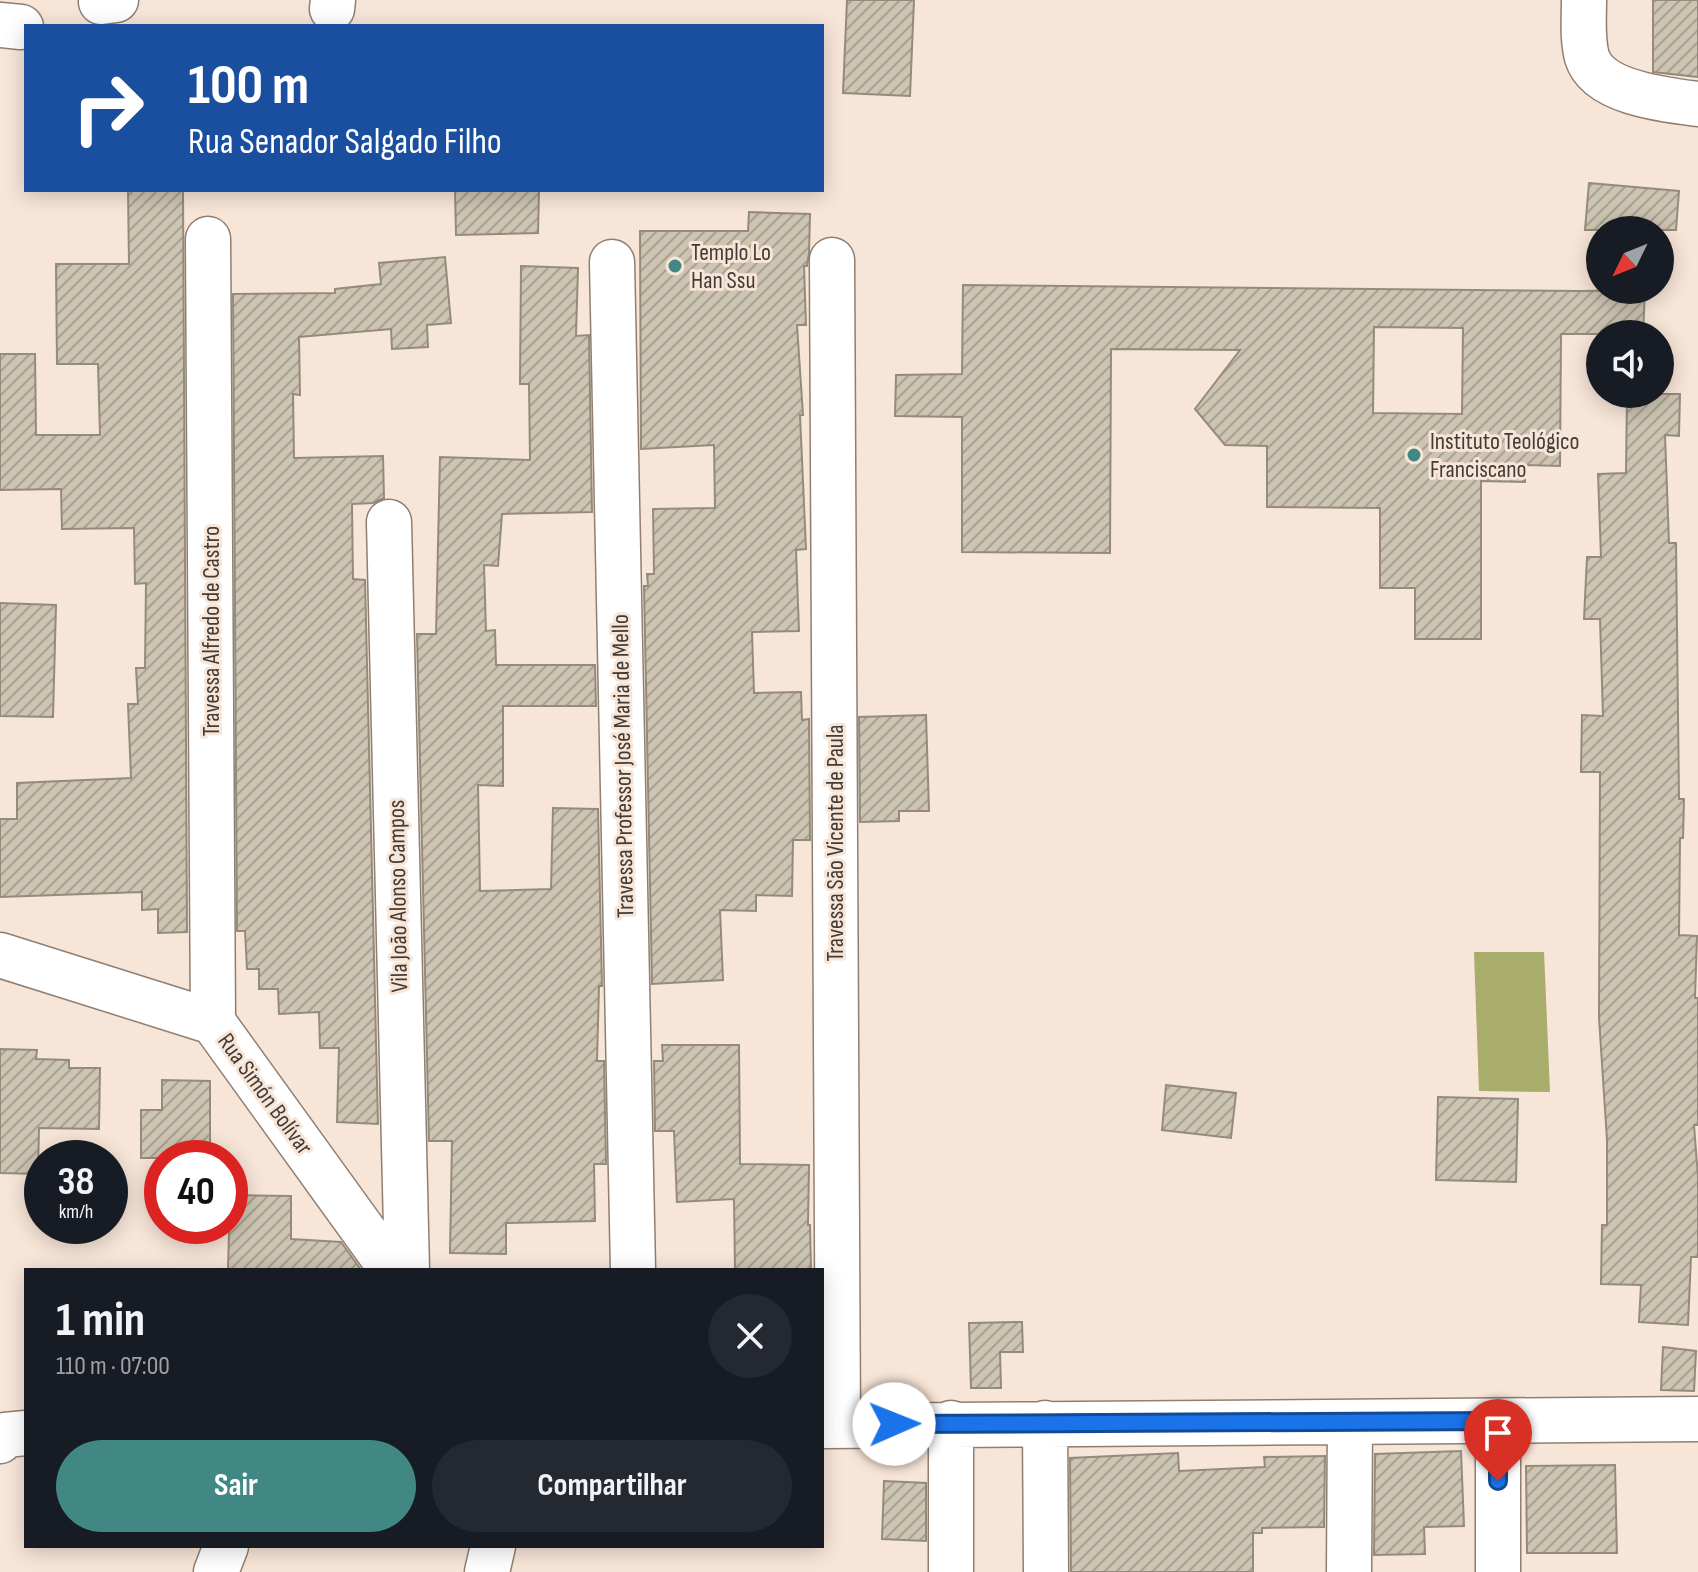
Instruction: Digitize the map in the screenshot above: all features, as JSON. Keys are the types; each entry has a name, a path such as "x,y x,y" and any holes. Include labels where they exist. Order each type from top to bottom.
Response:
{"street":[{"path":"1584,0 1583,28 1587,58 1597,75 1633,92 1698,104"},
{"name":"Travessa Alfredo de Castro","path":"208,239 213,1022"},
{"name":"Travessa São Vicente de Paula","path":"830,1426 832,260"},
{"name":"Travessa Professor José Maria de Mello","path":"612,262 633,1268"},
{"name":"Vila João Alonso Campos","path":"389,522 407,1268"},
{"name":"Rua Simón Bolívar","path":"0,955 213,1022 391,1268"},
{"path":"830,1426 1698,1419"},
{"path":"1498,1421 1498,1572"},
{"path":"951,1423 951,1572"},
{"path":"1045,1423 1046,1572"},
{"path":"1349,1572 1350,1423"},
{"path":"0,1441 5,1435 24,1433"},
{"path":"216,1572 225,1548"},
{"path":"487,1572 493,1548"}],"shaded area":[{"path":"1474,952 1544,952 1550,1092 1479,1091"}],"building":[{"path":"847,0 914,0 910,96 843,93"},
{"path":"1653,0 1698,0 1698,77 1653,72"},
{"path":"1589,183 1679,191 1676,230 1674,216 1586,216"},
{"path":"128,192 183,192 187,932 158,933 158,909 142,910 142,892 0,897 0,819 17,819 17,783 131,778 128,704 138,704 136,668 145,668 146,583 135,584 134,528 62,529 61,489 0,490 0,354 35,354 36,435 100,435 98,364 57,364 56,264 129,264"},
{"path":"455,192 539,192 538,233 456,235"},
{"path":"749,212 810,214 809,253 807,266 804,266 806,325 797,325 806,549 796,550 799,631 752,632 754,693 801,692 802,720 809,719 810,840 793,840 792,896 756,895 756,911 720,910 723,980 652,984 644,586 648,586 647,574 654,574 653,509 715,508 714,445 641,449 640,231 748,231"},
{"path":"445,257 451,323 427,325 428,347 392,349 391,329 299,337 300,395 293,394 294,458 383,456 384,498 373,503 352,504 353,579 365,580 378,1124 337,1122 339,1048 320,1048 319,1012 279,1014 278,989 259,989 259,969 247,969 245,931 237,931 233,294 335,293 335,289 381,284 379,263"},
{"path":"521,266 578,268 576,336 589,335 592,512 502,514 498,566 484,565 486,631 495,630 496,665 595,665 596,706 503,706 503,786 478,785 480,891 551,889 553,808 598,809 602,986 599,986 597,1061 604,1061 606,1164 594,1164 595,1221 506,1223 506,1254 450,1253 452,1141 429,1141 417,634 436,634 440,457 530,460 529,384 520,384"},
{"name":"Instituto Teológico Franciscano","path":"963,285 1586,291 1586,304 1644,304 1644,320 1586,320 1586,334 1561,334 1560,466 1525,465 1525,482 1481,481 1481,639 1415,639 1415,588 1380,588 1380,508 1267,507 1267,446 1225,445 1195,409 1240,350 1111,349 1110,553 962,552 962,417 895,416 896,375 962,374","holes":["1374,327 1463,328 1462,414 1373,413"]},
{"path":"1674,394 1680,394 1679,436 1665,435 1669,543 1676,543 1679,799 1684,799 1683,838 1680,838 1679,935 1697,936 1698,1125 1694,1125 1698,1177 1698,1257 1691,1257 1688,1325 1639,1322 1641,1285 1601,1284 1602,1225 1607,1225 1607,1140 1599,1018 1600,772 1581,772 1582,715 1603,716 1600,619 1584,619 1587,557 1601,557 1598,474 1626,473 1627,408 1674,408"},
{"path":"0,603 56,605 53,717 0,716"},
{"path":"926,715 929,811 899,811 899,821 860,822 859,717"},
{"path":"662,1045 739,1045 740,1164 809,1165 811,1268 735,1268 734,1199 677,1202 674,1131 655,1131 654,1061 663,1061"},
{"path":"0,1049 37,1050 36,1059 69,1060 69,1068 100,1068 99,1129 39,1128 39,1140 24,1140 24,1174 0,1173"},
{"path":"162,1080 210,1081 210,1140 144,1140 144,1158 141,1158 141,1110 162,1110"},
{"path":"1166,1085 1236,1093 1231,1138 1162,1130"},
{"path":"1438,1097 1518,1099 1516,1182 1436,1180"},
{"path":"248,1195 291,1196 291,1239 341,1242 360,1268 228,1268 229,1244 248,1244"},
{"path":"1022,1322 1023,1352 1000,1352 1001,1388 971,1388 969,1323"},
{"path":"1663,1347 1696,1351 1694,1391 1661,1390"},
{"path":"1461,1451 1464,1526 1424,1527 1425,1554 1374,1555 1375,1454"},
{"path":"1178,1453 1179,1471 1265,1467 1264,1457 1325,1456 1324,1527 1262,1528 1262,1533 1253,1533 1253,1572 1071,1572 1070,1458"},
{"path":"1615,1465 1617,1553 1527,1553 1526,1466"},
{"path":"884,1481 926,1483 926,1541 882,1539"}],"place":[{"name":"Templo Lo Han Ssu","path":"675,266"},
{"name":"Instituto Teológico Franciscano","path":"1414,455"}],"route":[{"path":"894,1424 1498,1421 1498,1481"}]}
